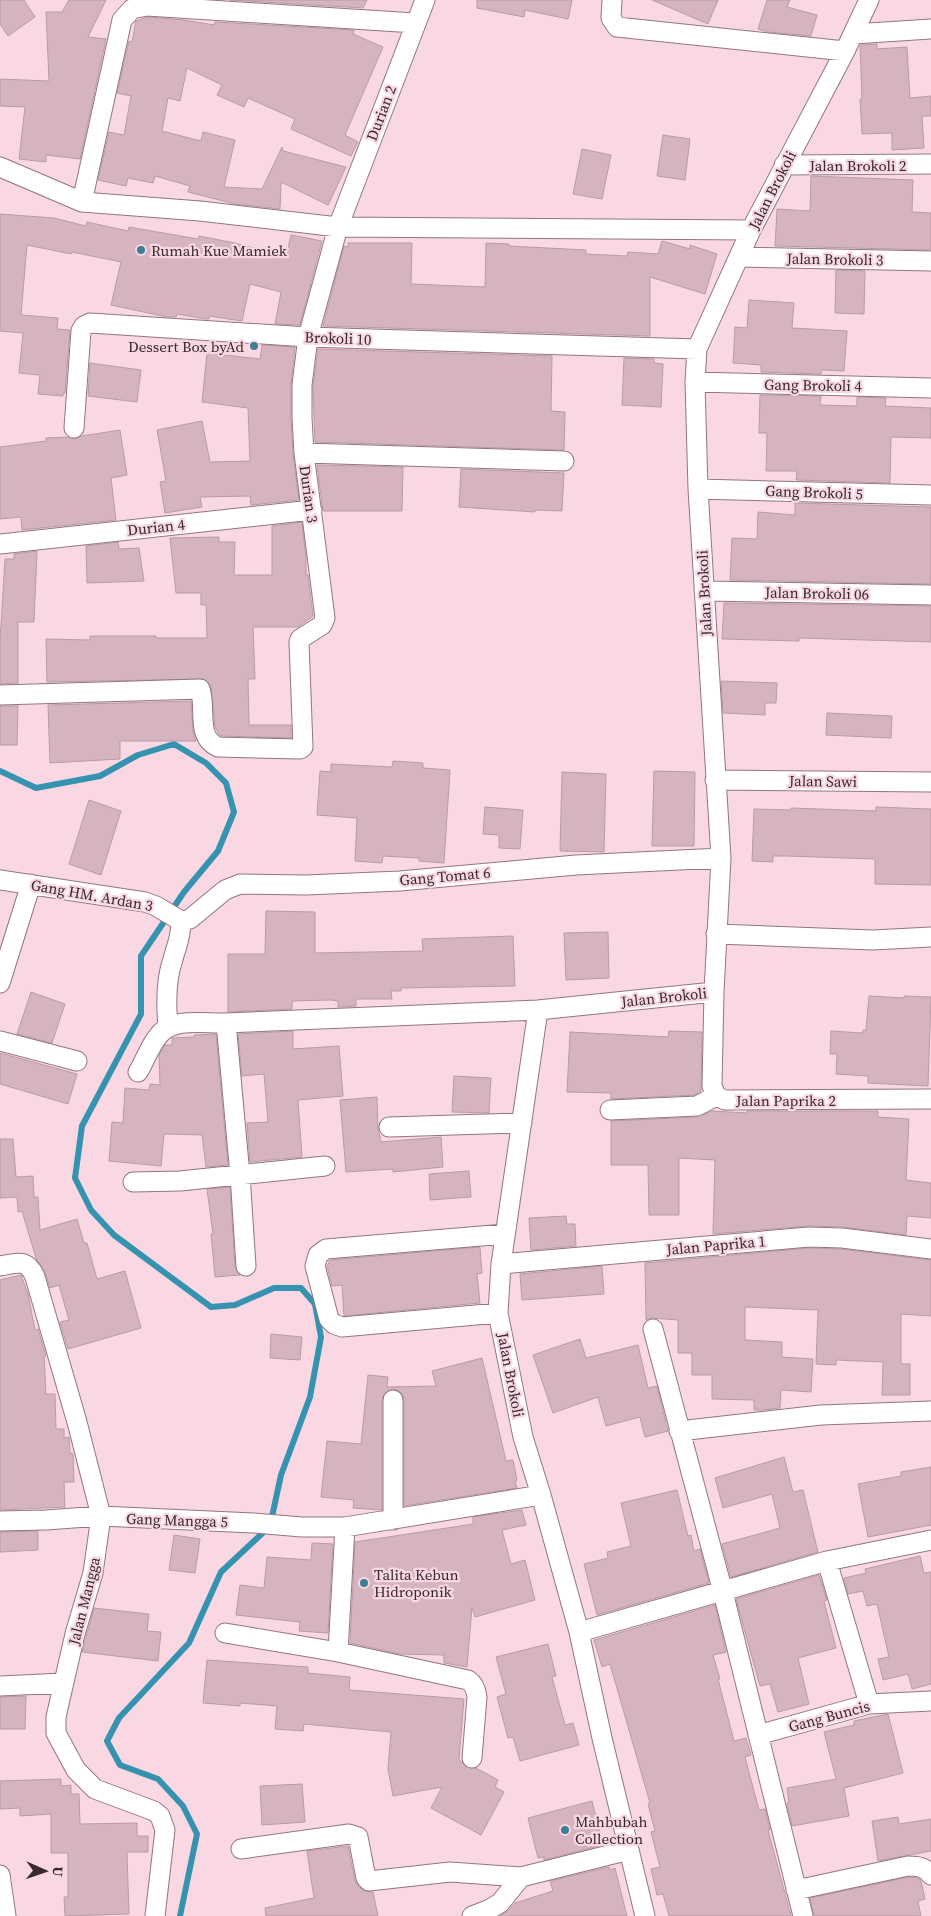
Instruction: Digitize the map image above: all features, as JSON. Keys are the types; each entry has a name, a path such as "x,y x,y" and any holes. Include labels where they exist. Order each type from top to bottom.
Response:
{"street":[{"name":"Durian 2","path":"338,227 425,0"},
{"path":"612,0 611,18 617,27 845,51"},
{"name":"Jalan Brokoli","path":"645,1916 579,1632 523,1437 498,1313 501,1264 538,1010 714,992 721,858 698,489 695,382 697,349 751,230 845,51 868,0"},
{"path":"82,202 122,20 132,9 145,3 210,5 415,23"},
{"path":"853,34 931,29"},
{"name":"Jalan Brokoli 2","path":"784,165 931,164"},
{"path":"0,167 82,202 200,212 338,227 751,230"},
{"name":"Durian 3","path":"0,695 200,688 205,734 212,744 218,747 300,749 303,745 299,642 300,639 322,625 325,618 304,453 302,402 308,337 338,227"},
{"name":"Jalan Brokoli 3","path":"739,257 931,261"},
{"name":"Brokoli 10","path":"74,428 81,331 84,326 90,323 308,337 697,349"},
{"name":"Gang Brokoli 4","path":"695,382 931,388"},
{"path":"304,453 564,461"},
{"name":"Gang Brokoli 5","path":"698,489 931,495"},
{"name":"Durian 4","path":"0,544 312,510"},
{"name":"Jalan Brokoli 06","path":"704,591 931,595"},
{"name":"Jalan Sawi","path":"716,780 931,782"},
{"name":"Gang Tomat 6","path":"174,916 190,919 225,890 240,884 306,885 400,881 576,865 721,858"},
{"name":"Gang HM. Ardan 3","path":"0,880 145,902 174,916"},
{"path":"0,983 31,884"},
{"path":"168,1026 168,990 172,959 178,946 174,916"},
{"path":"716,934 873,940 931,937"},
{"name":"Jalan Paprika 2","path":"714,992 712,1086 716,1096 725,1100 931,1100"},
{"path":"138,1072 158,1035 168,1026 538,1010"},
{"path":"226,1023 246,1266"},
{"path":"0,1042 77,1061"},
{"path":"610,1110 697,1106 716,1096"},
{"path":"389,1127 522,1123"},
{"path":"133,1182 180,1181 325,1166"},
{"path":"498,1313 342,1327 334,1324 329,1319 315,1266 318,1256 326,1250 505,1234"},
{"name":"Jalan Paprika 1","path":"501,1264 810,1237 842,1238 931,1249"},
{"name":"Jalan Mangga","path":"0,1266 17,1263 25,1264 31,1268 35,1277 77,1422 101,1516 93,1572 75,1634 56,1718 56,1733 76,1770 95,1789 154,1811 160,1816 165,1830 155,1916"},
{"path":"653,1329 723,1592 802,1916"},
{"path":"393,1520 394,1400"},
{"path":"680,1431 821,1416 931,1411"},
{"name":"Gang Mangga 5","path":"0,1521 101,1516 302,1527 345,1527 541,1495"},
{"path":"338,1652 345,1527"},
{"path":"579,1632 723,1592 827,1560 931,1540"},
{"path":"827,1560 869,1704"},
{"path":"225,1633 338,1652 468,1680 476,1690 477,1697 472,1758"},
{"path":"0,1686 64,1683"},
{"name":"Gang Buncis","path":"758,1735 869,1704 931,1701"},
{"path":"241,1850 349,1834 358,1837 366,1878 373,1882 450,1872 521,1877 629,1850"},
{"path":"796,1890 908,1866 918,1866 925,1869 931,1875"},
{"path":"0,1875 6,1916"},
{"path":"472,1916 490,1910 500,1903 521,1877"}],"building":[{"path":"0,0 24,0 35,17 8,36 0,24"},
{"path":"69,0 106,0 88,37 106,39 80,159 46,155 46,162 19,159 25,107 0,106 0,79 49,81 46,12 62,12"},
{"path":"230,0 367,0 363,8"},
{"path":"477,0 572,0 568,19 525,10 524,17 477,8"},
{"path":"652,0 718,0 708,24"},
{"path":"767,0 790,0 787,7 817,15 811,36 768,32 758,29"},
{"path":"148,17 214,25 215,22 354,30 353,34 383,47 345,135 358,142 351,156 291,129 295,119 248,98 244,107 217,95 222,85 187,68 180,101 168,98 162,131 201,141 203,132 235,140 224,187 262,189 282,147 283,151 346,167 328,205 281,182 280,209 235,204 188,192 190,186 155,176 153,183 128,178 126,186 98,180 109,132 124,135 131,96 117,93 129,41 132,42 136,21"},
{"path":"877,44 877,49 907,47 910,98 931,96 931,116 922,116 924,148 892,150 892,133 862,134 860,45"},
{"path":"663,135 690,139 685,180 657,176"},
{"path":"582,149 611,155 602,199 573,194"},
{"path":"811,176 913,180 912,212 931,213 931,250 775,246 777,209 810,211"},
{"path":"0,214 54,218 86,226 87,222 128,231 129,227 198,239 199,236 235,243 286,257 291,235 322,241 300,325 275,324 281,292 250,284 242,321 209,316 209,319 206,319 177,314 176,317 167,317 111,305 121,262 27,245 21,315 58,318 57,329 70,330 65,393 63,393 63,396 38,394 40,375 19,373 23,333 0,331"},
{"path":"662,241 690,249 690,245 717,254 705,294 650,277 650,336 323,326 344,246 348,247 348,243 412,243 411,284 485,287 486,243 586,250 586,254 627,256 628,252 658,254"},
{"path":"836,270 865,271 864,314 835,313"},
{"path":"749,300 794,303 792,328 847,331 844,371 822,370 821,374 761,372 761,365 733,363 735,327 747,328"},
{"path":"262,345 295,347 291,385 291,419 299,500 251,505 250,496 200,497 202,507 165,513 160,482 166,481 157,430 202,421 210,462 250,461 248,408 202,402 207,353 260,359"},
{"path":"318,349 552,356 551,411 565,412 564,450 315,442 313,386"},
{"path":"624,358 654,359 654,363 663,364 661,407 622,405"},
{"path":"90,363 141,370 137,402 88,396"},
{"path":"760,395 821,396 820,405 857,406 857,397 886,398 885,406 931,408 931,438 891,437 890,483 796,480 797,471 766,471 767,433 759,433"},
{"path":"120,430 127,475 111,478 116,520 22,530 21,517 0,519 0,447 46,441 46,438 67,437 74,439"},
{"path":"317,465 403,467 402,511 323,511"},
{"path":"461,469 564,473 562,511 535,510 535,512 459,507"},
{"path":"795,503 931,507 931,584 730,580 732,538 757,539 758,512 795,515"},
{"path":"302,522 306,575 308,575 313,616 298,627 253,627 255,679 248,679 249,725 291,725 291,738 221,736 215,727 211,686 204,679 47,682 46,639 90,640 90,636 207,638 206,605 201,605 201,593 176,593 170,538 219,537 219,542 235,542 234,575 272,575 272,526"},
{"path":"118,542 119,549 139,548 144,581 87,583 86,546"},
{"path":"37,551 34,622 18,622 18,683 0,684 0,641 5,559 14,559 14,554"},
{"path":"724,603 931,606 931,642 799,638 799,641 722,639"},
{"path":"721,681 777,683 776,703 765,703 765,715 723,713"},
{"path":"191,701 193,731 196,741 120,741 120,759 50,763 48,705"},
{"path":"0,706 18,706 17,745 0,745"},
{"path":"827,713 892,716 891,738 826,735"},
{"path":"393,761 423,763 423,768 450,770 444,863 419,861 419,858 383,856 382,863 355,861 357,818 317,815 320,771 331,772 331,764 392,767"},
{"path":"654,771 695,772 694,846 652,846"},
{"path":"562,772 606,774 604,852 560,851"},
{"path":"89,800 121,811 101,875 69,864"},
{"path":"485,807 523,810 520,849 499,848 499,835 483,834"},
{"path":"876,807 931,809 931,885 875,884 875,859 773,856 773,862 752,861 754,809 791,810 791,808 876,811"},
{"path":"266,911 315,912 315,953 423,951 422,939 513,936 515,986 401,988 401,991 391,991 392,999 356,999 356,1006 338,1007 338,1001 331,1000 292,1001 292,1009 228,1012 228,954 265,954"},
{"path":"608,932 609,978 566,980 564,933"},
{"path":"31,992 65,1004 52,1043 17,1034"},
{"path":"869,996 931,997 928,1086 868,1083 868,1076 836,1074 837,1054 830,1054 831,1031 863,1033 863,1030 866,1030"},
{"path":"293,1031 293,1049 339,1046 343,1096 298,1100 302,1157 250,1162 247,1123 268,1122 264,1074 242,1076 238,1034"},
{"path":"669,1031 702,1032 701,1091 694,1095 611,1099 611,1093 567,1092 570,1032 668,1037"},
{"path":"216,1034 228,1165 206,1167 202,1135 164,1134 161,1166 109,1161 112,1122 123,1123 125,1088 149,1090 150,1084 160,1085 159,1055 165,1045 172,1045 172,1038"},
{"path":"0,1053 77,1074 68,1104 0,1084"},
{"path":"454,1076 491,1078 489,1113 452,1112"},
{"path":"377,1097 378,1128 381,1142 441,1137 443,1167 393,1172 393,1169 346,1172 340,1100"},
{"path":"712,1111 747,1113 747,1111 878,1111 878,1117 909,1119 906,1180 931,1183 931,1218 907,1216 906,1235 843,1227 809,1226 713,1234 715,1160 679,1158 679,1215 649,1215 648,1165 611,1165 611,1121 698,1117"},
{"path":"0,1139 13,1139 16,1177 33,1176 34,1197 38,1197 40,1230 77,1219 84,1243 87,1243 97,1279 125,1271 141,1328 68,1349 60,1322 69,1320 59,1285 50,1288 45,1272 36,1258 22,1211 18,1212 17,1197 0,1198"},
{"path":"469,1171 471,1197 430,1200 429,1174"},
{"path":"230,1187 235,1267 240,1275 215,1277 211,1234 213,1234 207,1189"},
{"path":"566,1216 567,1224 575,1224 576,1246 531,1250 529,1218"},
{"path":"480,1247 482,1273 477,1274 480,1303 344,1316 342,1285 332,1286 327,1266 330,1260"},
{"path":"809,1248 841,1249 931,1260 931,1316 901,1314 901,1364 910,1364 910,1395 882,1395 883,1362 836,1360 836,1365 816,1364 818,1310 745,1307 745,1340 782,1342 782,1357 813,1359 811,1392 781,1390 780,1408 763,1410 754,1410 754,1400 712,1399 712,1375 692,1375 692,1353 678,1353 678,1320 651,1318 646,1320 645,1263"},
{"path":"602,1266 604,1294 522,1300 520,1274"},
{"path":"21,1275 28,1294 35,1330 38,1329 46,1356 44,1356 46,1394 55,1394 56,1429 64,1429 64,1438 69,1437 70,1453 73,1454 74,1482 64,1482 65,1507 0,1510 0,1280"},
{"path":"271,1334 302,1337 300,1360 270,1358"},
{"path":"580,1339 586,1358 638,1345 648,1388 657,1386 668,1431 645,1437 640,1417 606,1426 598,1397 553,1413 533,1355"},
{"path":"482,1358 506,1461 513,1460 517,1488 404,1506 404,1400 403,1395 399,1391 393,1389 384,1394 382,1400 382,1510 353,1508 354,1500 321,1497 327,1441 361,1444 368,1375 388,1377 387,1387 436,1386 432,1371"},
{"path":"784,1457 793,1492 803,1490 818,1552 731,1577 722,1544 780,1528 772,1494 723,1508 715,1478"},
{"path":"931,1467 931,1525 868,1537 858,1484 901,1476 901,1472"},
{"path":"677,1490 688,1536 691,1535 694,1551 700,1549 709,1583 597,1615 584,1564 608,1558 607,1552 631,1546 621,1503"},
{"path":"522,1510 526,1525 502,1530 511,1564 525,1560 535,1600 475,1617 472,1607 467,1667 444,1663 444,1655 400,1654 350,1643 355,1542 473,1524 473,1517"},
{"path":"38,1531 38,1550 0,1552 0,1532"},
{"path":"174,1535 200,1539 195,1573 169,1570"},
{"path":"312,1543 333,1544 328,1633 299,1631 300,1622 236,1615 240,1585 264,1588 267,1557 311,1560"},
{"path":"920,1556 924,1573 931,1572 931,1684 912,1689 908,1674 883,1680 878,1659 889,1657 877,1604 867,1606 863,1591 848,1594 844,1578 866,1573 865,1569"},
{"path":"819,1575 827,1600 824,1601 836,1648 798,1658 809,1704 778,1712 770,1684 760,1686 736,1599"},
{"path":"715,1605 726,1652 713,1655 720,1679 718,1679 734,1741 746,1738 751,1755 745,1757 759,1810 765,1809 770,1830 768,1830 791,1916 669,1916 663,1894 657,1895 651,1869 660,1867 651,1832 655,1831 648,1804 650,1803 610,1664 602,1667 594,1640"},
{"path":"94,1608 149,1614 147,1631 161,1632 158,1661 82,1652"},
{"path":"548,1644 556,1676 552,1677 565,1725 573,1723 579,1745 520,1761 513,1737 508,1738 497,1697 506,1694 496,1657"},
{"path":"207,1660 308,1667 308,1673 350,1677 349,1690 464,1699 459,1759 466,1767 476,1768 498,1780 495,1787 504,1792 481,1835 431,1808 442,1787 393,1796 388,1769 391,1732 304,1724 303,1731 275,1729 277,1706 203,1703"},
{"path":"26,1696 25,1729 0,1729 0,1697"},
{"path":"888,1714 903,1773 844,1788 849,1816 792,1826 787,1803 789,1802 787,1788 836,1779 824,1732 854,1725 854,1721"},
{"path":"61,1779 61,1786 71,1785 71,1794 79,1794 80,1824 137,1823 137,1836 148,1836 148,1852 127,1852 129,1914 65,1916 64,1897 68,1897 68,1853 51,1853 51,1814 20,1816 20,1808 0,1809 0,1781"},
{"path":"302,1784 305,1822 262,1825 260,1786"},
{"name":"Mahbubah Collection","path":"592,1801 603,1845 544,1860 544,1857 538,1858 528,1818"},
{"path":"898,1817 899,1824 931,1819 931,1851 878,1861 872,1821"},
{"path":"348,1846 355,1881 365,1891 373,1892 378,1916 266,1916 265,1908 314,1898 307,1851"},
{"path":"609,1867 610,1870 615,1868 627,1916 500,1916 515,1903 553,1891 550,1881"},
{"path":"909,1877 917,1878 921,1881 925,1899 918,1901 921,1916 814,1916 810,1898"}],"waterway":[{"path":"0,771 36,788 100,776 138,755 174,744 206,763 226,783 234,812 218,851 184,892 141,956 141,1014 82,1126 75,1178 91,1210 114,1235 211,1307 235,1305 274,1288 301,1288 315,1304 321,1337 310,1397 281,1475 270,1526 221,1572 189,1643 119,1718 107,1741 120,1765 158,1779 183,1806 197,1834 180,1916"}],"place":[{"name":"Rumah Kue Mamiek","path":"141,250"},
{"name":"Dessert Box byAd","path":"254,346"},
{"name":"Talita Kebun Hidroponik","path":"364,1583"},
{"name":"Mahbubah Collection","path":"565,1830"}]}
